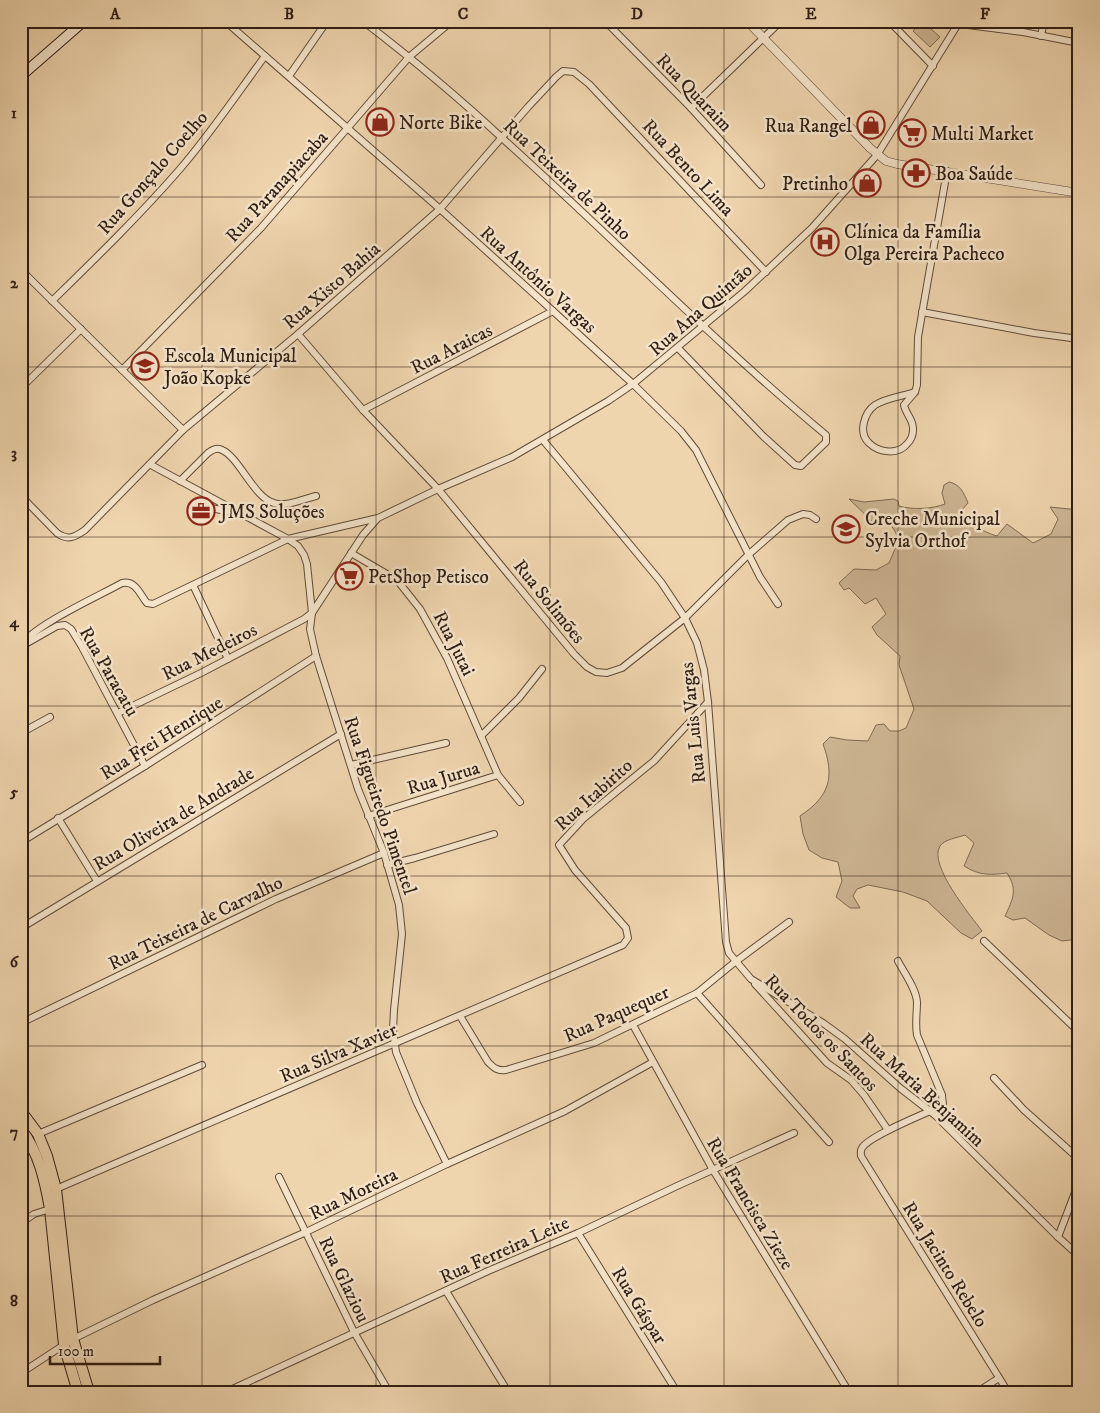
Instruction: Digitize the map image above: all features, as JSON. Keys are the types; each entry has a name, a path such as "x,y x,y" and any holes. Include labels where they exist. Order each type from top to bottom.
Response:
{"main road":[{"path":"21,76 84,21"},
{"path":"21,65 31,68"},
{"path":"21,1111 38,1134 47,1156 56,1189 73,1339 75,1351 89,1392"},
{"path":"21,1129 29,1140 39,1161 50,1209 64,1345 78,1392"}],"street":[{"name":"Rua Antônio Vargas","path":"225,21 440,209 633,384 681,431 696,450 748,555 778,604"},
{"path":"289,76 327,21"},
{"name":"Rua Teixeira de Pinho","path":"363,21 409,57 502,137 703,325 826,435 826,442 801,466 795,465 763,436 678,348"},
{"name":"Rua Paranapiacaba","path":"122,370 261,228 409,57 452,21"},
{"name":"Rua Quaraim","path":"605,21 691,108 761,185"},
{"path":"747,21 877,155 886,161 1079,192"},
{"path":"691,108 781,21"},
{"path":"889,21 933,66"},
{"path":"937,21 1079,43"},
{"path":"1041,36 1044,21"},
{"name":"Rua Ana Quintão","path":"378,518 438,489 512,457 543,440 633,384 678,348 766,272 812,228 877,155 958,24"},
{"name":"Rua Gonçalo Coelho","path":"52,301 137,217 181,168 265,56"},
{"name":"Rua Xisto Bahia","path":"21,496 57,533 63,537 74,538 85,530 151,465 183,430 298,334 440,209 556,77 563,71 574,72 589,84"},
{"name":"Rua Bento Lima","path":"589,84 766,272"},
{"path":"915,392 881,402 874,406 867,414 863,424 864,434 868,442 878,449 888,452 904,448 912,438 914,431 913,422 904,405 915,392 918,376 916,367 918,337 947,172"},
{"path":"21,270 183,430"},
{"name":"Rua Araicas","path":"363,410 553,311"},
{"path":"922,312 1034,334 1079,339"},
{"path":"21,388 81,329"},
{"name":"Rua Solimões","path":"298,334 363,410 438,489 574,654 587,667 596,672 607,673 622,668 685,618 748,555 788,520 803,514 810,515 816,519"},
{"name":"Rua Luis Vargas","path":"543,440 661,582 685,618 697,643 704,670 708,702 726,942 729,953 735,962"},
{"path":"180,481 213,450 219,449 227,453 254,486 272,503 284,505 316,496"},
{"name":"Rua Figueiredo Pimentel","path":"151,465 288,539 298,546 304,555 307,564 312,613 310,629 316,656 368,816 384,853 399,905 402,934 394,1010 394,1044 398,1061 447,1164"},
{"name":"Rua Figueiredo Pimentel","path":"205,507 240,514"},
{"path":"228,659 193,585 288,539 378,518"},
{"path":"312,613 369,527 378,518"},
{"name":"Rua Jutai","path":"351,553 396,580 420,609 447,658 498,775 520,802"},
{"name":"Rua Paracatu","path":"21,647 25,640 42,626 122,584 128,582 136,587 147,604 160,602 193,585"},
{"name":"Rua Medeiros","path":"118,713 228,659 297,623 312,613"},
{"name":"Rua Paracatu","path":"21,647 57,626 65,625 71,629 145,766"},
{"name":"Rua Frei Henrique","path":"21,842 145,766 316,656"},
{"path":"481,736 519,698 542,669"},
{"name":"Rua Itabirito","path":"628,938 626,928 575,870 559,845 579,823 654,761 708,702"},
{"path":"21,733 50,718"},
{"name":"Rua Oliveira de Andrade","path":"21,928 341,734"},
{"path":"351,765 446,742"},
{"name":"Rua Jurua","path":"368,816 498,775"},
{"path":"58,818 97,881"},
{"path":"387,865 494,834"},
{"name":"Rua Teixeira de Carvalho","path":"21,1023 252,910 384,853"},
{"name":"Rua Paquequer","path":"460,1016 488,1062 499,1070 575,1050 633,1025 697,993 789,922"},
{"name":"Rua Silva Xavier","path":"56,1189 623,945 628,938"},
{"path":"984,941 1079,1032"},
{"path":"888,1130 933,1113 943,1105 942,1095 917,1035 917,1000 915,993 898,961"},
{"name":"Rua Maria Benjamim","path":"735,962 751,979 836,1031 900,1088 933,1113 1079,1256"},
{"name":"Rua Todos os Santos","path":"751,979 827,1063 851,1080 888,1130"},
{"path":"697,993 830,1142"},
{"name":"Rua Francisca Zieze","path":"633,1025 713,1170 849,1392"},
{"name":"Rua Moreira","path":"21,1373 73,1339 153,1300 306,1232 447,1164 565,1111 653,1062"},
{"path":"38,1134 202,1065"},
{"path":"994,1078 1024,1110 1079,1159"},
{"name":"Rua Jacinto Rebelo","path":"888,1130 864,1145 860,1152 863,1160 1008,1392"},
{"name":"Rua Ferreira Leite","path":"226,1392 794,1133"},
{"name":"Rua Glaziou","path":"279,1177 354,1332 389,1392"},
{"path":"1058,1237 1079,1182"},
{"path":"21,1223 34,1214 50,1209"},
{"name":"Rua Gáspar","path":"578,1233 677,1392"},
{"path":"446,1291 508,1392"},
{"path":"977,1392 999,1378"}],"shaded area":[{"path":"922,21 940,37 930,47 913,31"},
{"path":"949,482 961,489 968,503 961,511 972,523 997,536 1007,524 1033,543 1051,534 1058,519 1050,507 1079,510 1079,939 1062,941 1049,935 1025,918 1013,920 1005,916 1013,894 1010,879 1007,873 985,874 975,872 964,866 974,843 965,835 948,840 942,844 938,854 940,865 952,890 982,931 972,939 961,933 927,901 903,892 868,885 857,889 853,896 860,908 850,908 836,897 842,881 838,862 822,858 809,850 803,834 800,816 810,809 824,793 829,776 829,766 823,744 830,737 868,741 876,725 884,724 890,731 899,731 906,728 914,709 899,665 900,656 877,635 872,627 886,614 876,598 865,604 849,588 844,590 839,583 854,569 876,570 889,563 898,542 896,533 891,525 873,522 849,499 864,502 894,499 898,501 899,506 904,507 934,507 945,504 942,493 944,485"}],"place":[{"name":"Norte Bike","path":"380,122"},
{"name":"Rua Rangel","path":"871,125"},
{"name":"Multi Market","path":"912,133"},
{"name":"Boa Saúde","path":"916,173"},
{"name":"Pretinho","path":"867,183"},
{"name":"Clínica da Família Olga Pereira Pacheco","path":"825,242"},
{"name":"Escola Municipal João Kopke","path":"145,366"},
{"name":"JMS Soluções","path":"201,511"},
{"name":"Creche Municipal Sylvia Orthof","path":"846,529"},
{"name":"PetShop Petisco","path":"349,576"}]}
